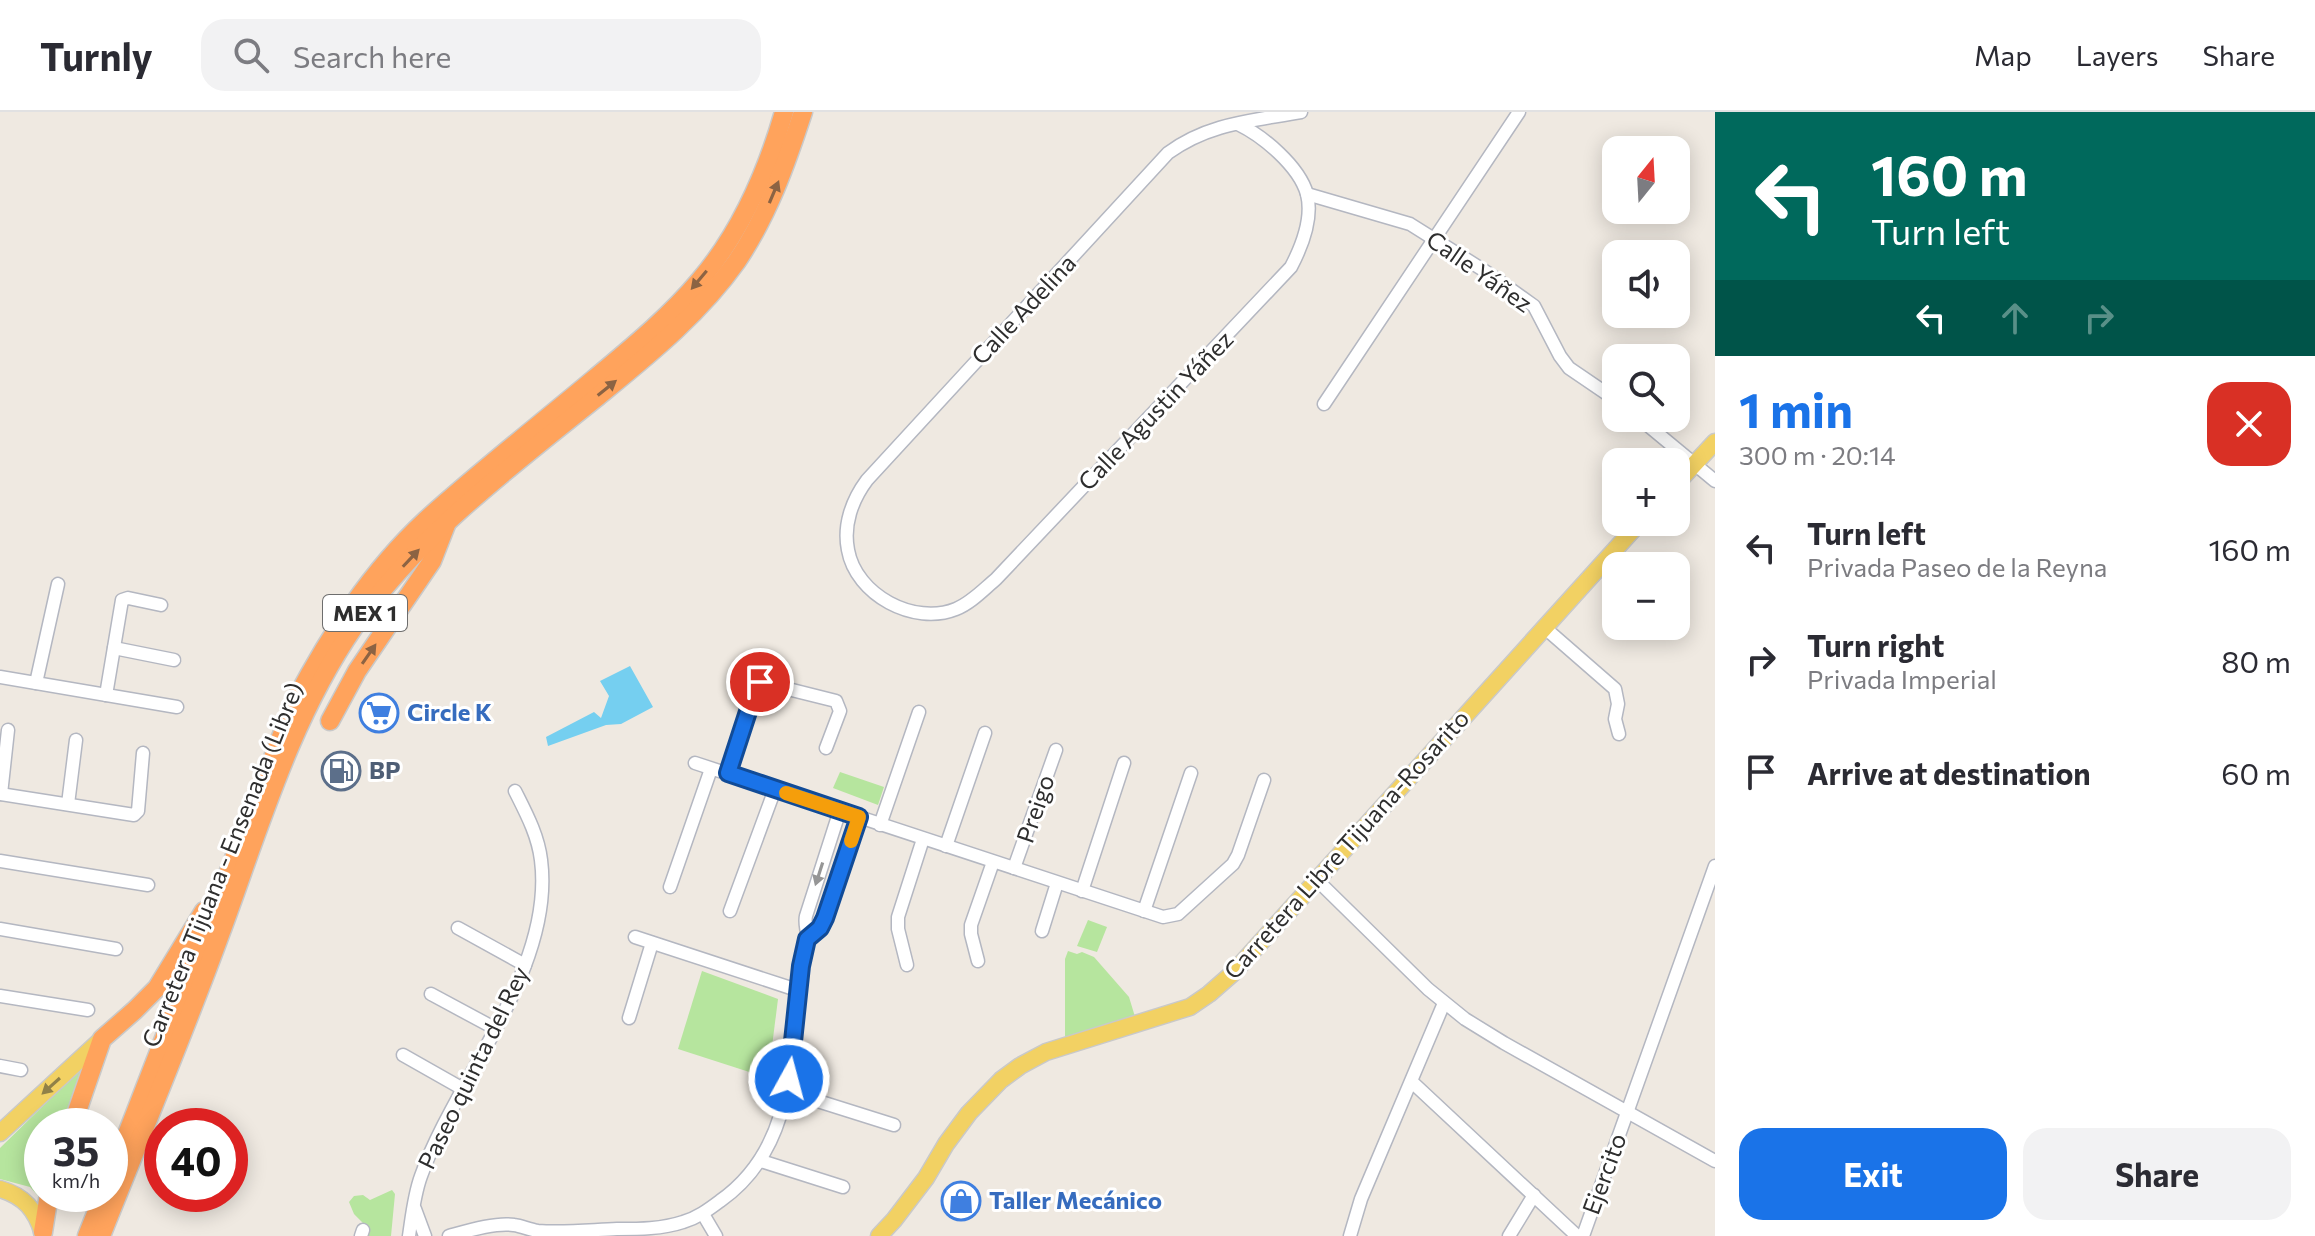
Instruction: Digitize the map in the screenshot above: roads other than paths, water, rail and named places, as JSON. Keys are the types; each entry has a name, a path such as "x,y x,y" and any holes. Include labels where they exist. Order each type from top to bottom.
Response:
{"highway":[{"name":"Carretera Tijuana - Ensenada (Libre)","path":"128,1132 295,701 322,652 362,592 426,520 657,325 701,279 744,213 768,160 784,112"},
{"name":"Carretera Tijuana - Ensenada (Libre)","path":"101,1236 202,985 270,800 310,705 353,629 407,561 448,521 657,348 712,291 736,261 769,205 803,112"},
{"path":"330,721 357,671 432,561 448,521"},
{"path":"78,1108 102,1039 157,988 226,875"},
{"path":"43,1234 46,1212"},
{"path":"87,1236 97,1212"}],"main road":[{"path":"1690,470 1715,442"},
{"name":"Carretera Libre Tijuana-Rosarito","path":"879,1236 926,1178 969,1113 1001,1080 1046,1052 1190,1007 1233,973 1627,536"},
{"path":"0,1133 102,1039"},
{"path":"0,1189 13,1192 28,1203 43,1234"}],"street":[{"name":"Calle Adelina","path":"871,590 855,570 848,552 847,533 850,512 867,480 1168,153 1204,131 1301,112"},
{"path":"1324,404 1519,112"},
{"path":"1238,124 1256,133 1273,148 1295,173 1307,194"},
{"name":"Calle Yáñez","path":"1307,194 1410,224 1523,296 1534,306 1569,368 1602,390"},
{"name":"Calle Agustin Yáñez","path":"871,590 893,606 915,613 937,614 955,610 971,601 996,579 1291,267 1304,235 1308,215 1307,194"},
{"path":"1656,432 1715,481"},
{"path":"36,683 58,584"},
{"path":"106,695 123,599 161,605"},
{"path":"1545,628 1615,689 1618,704 1615,719 1619,734"},
{"path":"114,648 174,660"},
{"path":"0,677 177,707"},
{"path":"728,773 760,682 836,701 840,711 826,748"},
{"path":"880,825 919,712"},
{"path":"8,730 0,794 136,814 143,753"},
{"path":"946,846 985,733"},
{"path":"68,804 76,740"},
{"name":"Preigo","path":"1014,868 1056,750"},
{"path":"695,763 1163,917 1178,914 1233,864 1264,780"},
{"path":"1082,891 1124,763"},
{"path":"670,887 711,769"},
{"path":"1144,911 1191,773"},
{"path":"730,911 775,789"},
{"name":"Paseo quinta del Rey","path":"409,1236 421,1177 496,1029 525,965 535,929 543,876 536,836 515,791"},
{"path":"449,1236 470,1229 512,1224 536,1231 642,1232 703,1214 730,1195 761,1161 777,1125 795,1033 797,990 807,939 804,924 840,810"},
{"path":"807,939 820,928 825,918 859,817"},
{"path":"907,965 898,917 923,839"},
{"path":"0,861 148,885"},
{"path":"978,961 971,925 993,862"},
{"name":"Ejercito","path":"1583,1236 1715,866"},
{"path":"1318,881 1444,1003 1465,1019 1715,1161"},
{"path":"1042,931 1057,883"},
{"path":"458,928 525,965"},
{"path":"0,929 116,949"},
{"path":"635,937 797,990"},
{"path":"629,1018 652,943"},
{"path":"431,994 496,1029"},
{"path":"0,996 88,1010"},
{"path":"1350,1236 1361,1199 1444,1003"},
{"path":"403,1055 463,1089"},
{"path":"0,1066 21,1070"},
{"path":"1412,1082 1577,1236"},
{"path":"786,1091 894,1125"},
{"path":"761,1161 843,1187"},
{"path":"1509,1236 1534,1195"},
{"path":"414,1206 425,1236"},
{"path":"703,1214 716,1236"},
{"path":"523,1236 536,1231"}],"water":[{"path":"630,666 653,707 621,724 606,725 548,746 546,737 594,712 601,718 609,696 600,681"}],"place":[{"name":"Circle K","path":"379,713"},
{"name":"BP","path":"341,771"},
{"name":"Taller Mecánico","path":"961,1201"}]}
